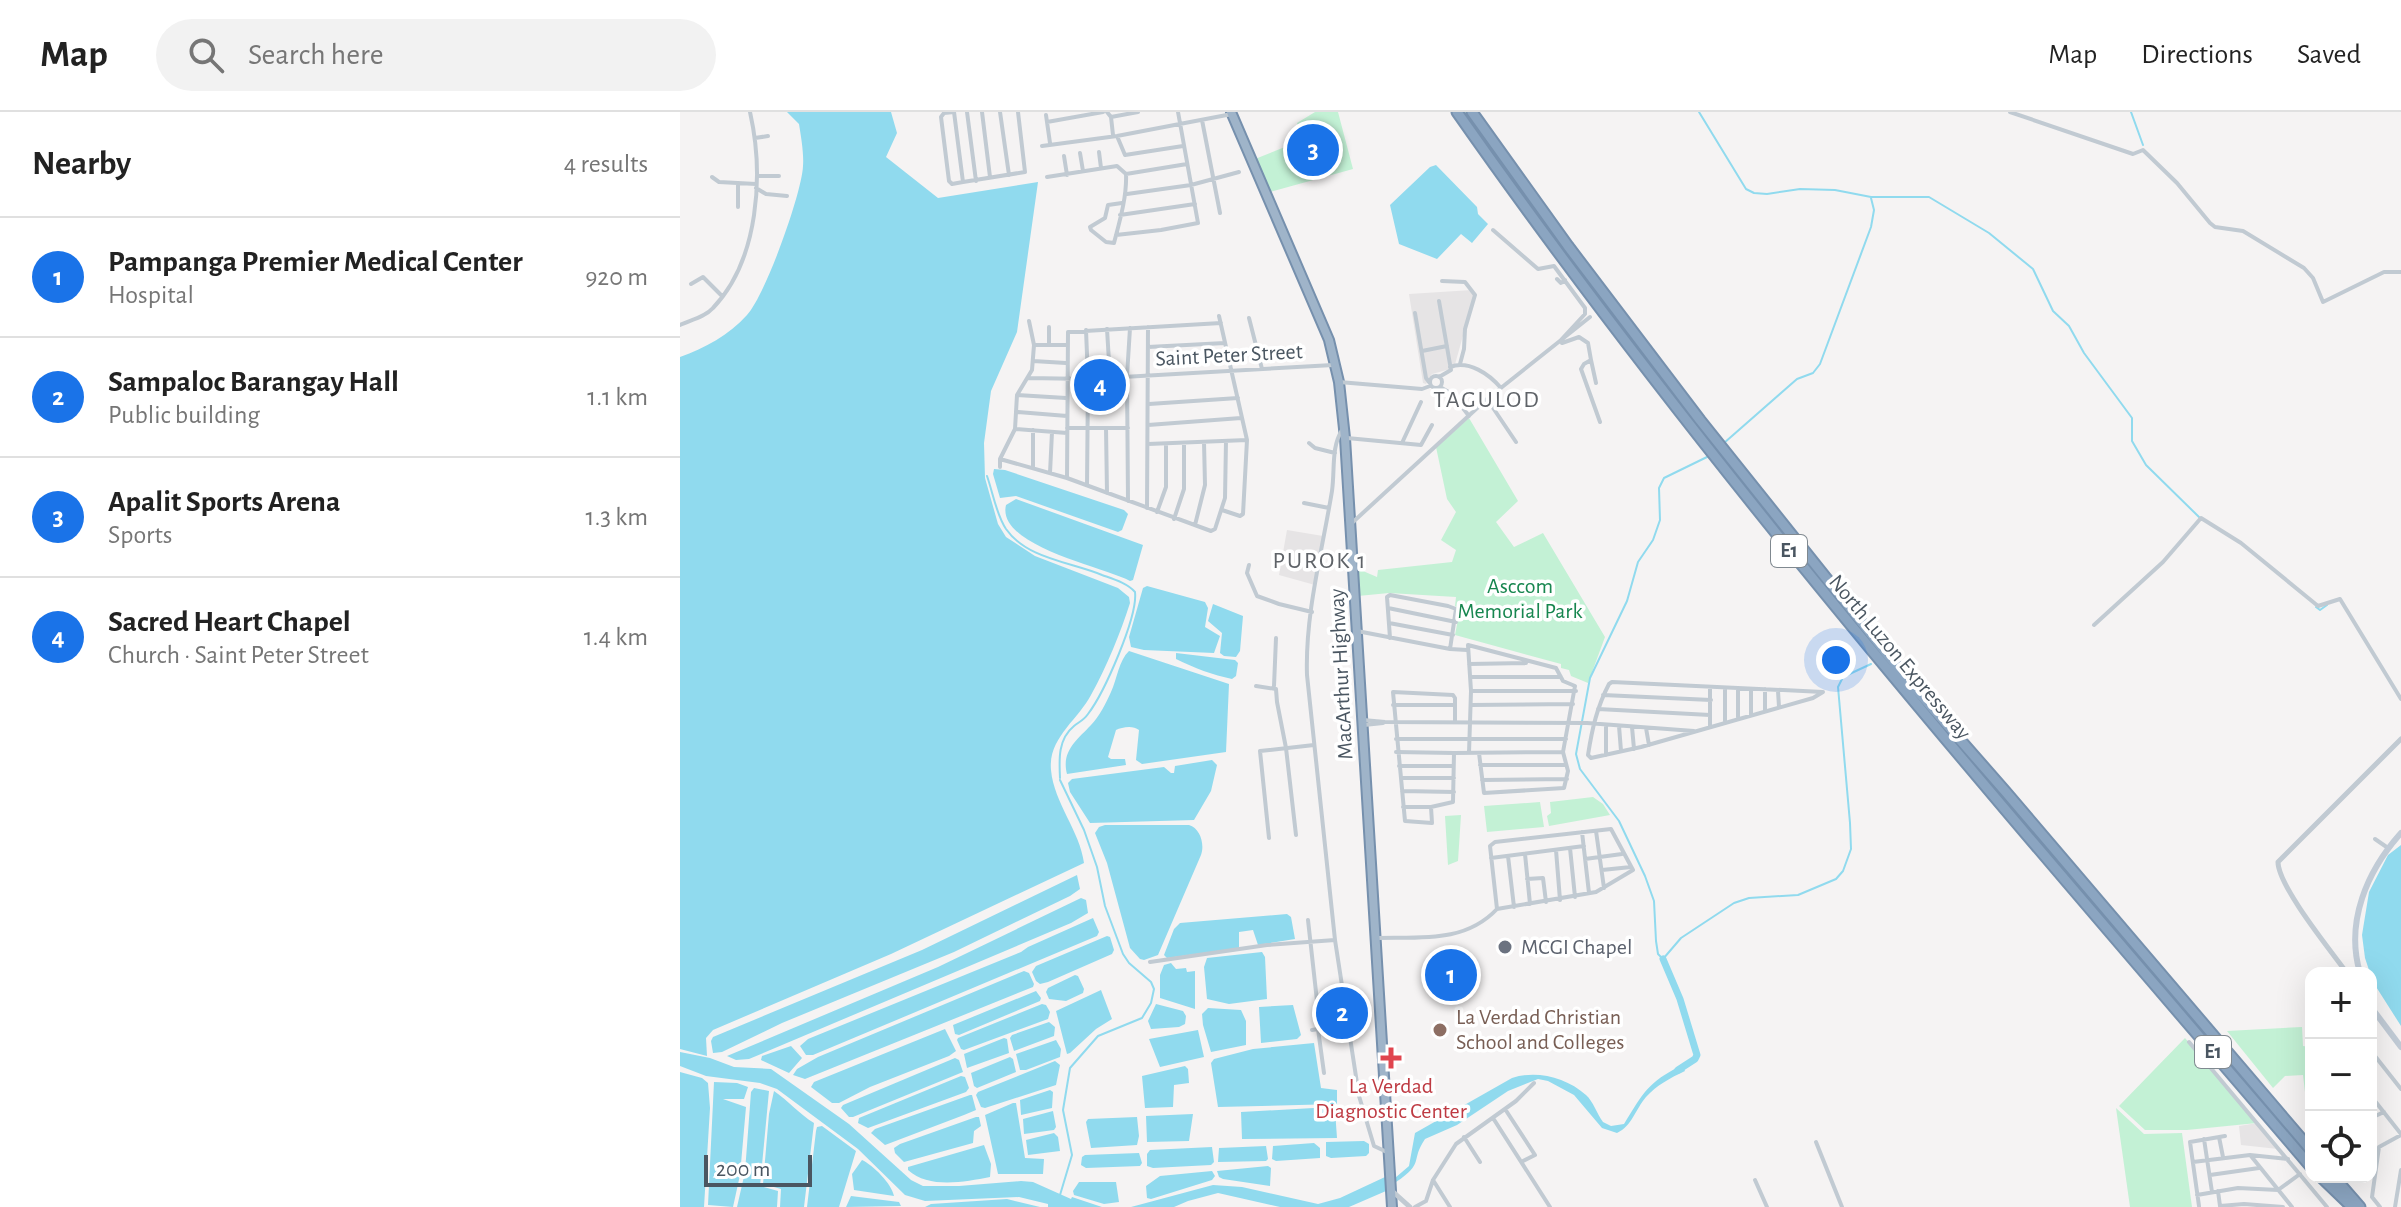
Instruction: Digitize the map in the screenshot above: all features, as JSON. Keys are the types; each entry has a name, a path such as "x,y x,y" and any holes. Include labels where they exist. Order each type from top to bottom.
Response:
{"highway":[{"name":"North Luzon Expressway","path":"1457,112 1582,284 1753,507 1900,685 2305,1160"},
{"name":"North Luzon Expressway","path":"1472,112 1691,409 1887,654 2305,1143"},
{"name":"MacArthur Highway","path":"1232,113 1321,320 1339,382 1392,1207"},
{"path":"2327,1183 2352,1207"},
{"path":"2339,1183 2360,1207"}],"main road":[{"path":"2359,967 2356,955 2360,909 2367,881 2401,833"},
{"path":"2377,1015 2401,1047"}],"street":[{"path":"680,325 705,314 722,296 745,258 757,176 750,112"},
{"path":"963,182 954,112 944,113 941,117 949,181 952,184 1009,175 1026,170 1018,112"},
{"path":"967,112 976,181"},
{"path":"982,112 990,178"},
{"path":"1000,112 1009,175"},
{"path":"1050,143 1046,119 1138,112"},
{"path":"1116,235 1196,224 1199,220 1178,112"},
{"path":"2010,112 2133,154 2143,150 2215,227 2243,231 2304,268 2313,278 2316,292 2323,302 2384,272 2401,272"},
{"path":"1042,146 1232,113"},
{"path":"1107,114 1125,155 1183,146"},
{"path":"1202,120 1220,213"},
{"path":"755,138 768,136"},
{"path":"1099,152 1101,168"},
{"path":"1080,153 1083,171"},
{"path":"1064,156 1067,175"},
{"path":"1126,174 1187,164"},
{"path":"1047,177 1117,166 1126,174 1127,194 1122,203 1114,243 1111,244 1090,227 1105,218 1108,204 1122,203"},
{"path":"1127,194 1191,185 1239,172"},
{"path":"757,176 779,176"},
{"path":"712,177 719,182 756,186 766,194 787,196"},
{"path":"738,183 738,207"},
{"path":"1120,215 1195,204"},
{"path":"1493,230 1538,269 1554,266 1586,310 1560,343"},
{"path":"691,284 703,277 722,296"},
{"path":"1557,279 1561,283 1565,280"},
{"path":"1442,281 1465,282 1475,295 1465,329 1460,364"},
{"path":"1339,382 1422,389 1430,384 1434,376 1451,372 1439,301"},
{"path":"1415,313 1430,384 1452,394 1469,416"},
{"path":"1219,316 1247,440 1242,516 1222,510"},
{"path":"1348,526 1487,399 1590,317"},
{"path":"1249,318 1262,369"},
{"path":"1000,467 1000,459 1015,429 1017,395 1028,378 1033,361 1034,345 1029,321"},
{"path":"1067,478 1067,333 1221,323"},
{"path":"1049,327 1049,344"},
{"path":"1147,508 1148,327"},
{"path":"1128,501 1127,376 1130,328"},
{"path":"1107,329 1110,378"},
{"path":"1086,330 1087,485"},
{"path":"1560,343 1579,337 1585,339 1596,383"},
{"path":"1148,347 1225,343"},
{"path":"1034,345 1067,345"},
{"path":"1422,351 1447,346"},
{"path":"1591,360 1581,369 1600,422"},
{"path":"1033,361 1066,363"},
{"path":"1450,367 1460,364 1486,374 1501,388"},
{"name":"Saint Peter Street","path":"1028,378 1066,380 1335,365"},
{"path":"1439,377 1442,381 1440,387"},
{"path":"1017,395 1067,398"},
{"path":"1149,404 1238,398"},
{"path":"1487,399 1516,442"},
{"path":"1402,443 1421,402"},
{"path":"1018,412 1067,416"},
{"path":"1148,425 1242,418"},
{"path":"1389,1153 1374,1146 1363,1112 1348,1024 1335,940 1306,653 1329,508 1336,441 1344,433 1421,445 1432,425"},
{"path":"1106,428 1107,493"},
{"path":"1015,429 1052,432 1128,428"},
{"path":"1033,430 1033,468"},
{"path":"1050,473 1052,432"},
{"path":"1148,444 1247,440"},
{"path":"1000,459 1067,478 1174,519 1213,530 1225,498 1226,441"},
{"path":"1195,525 1205,485 1204,442"},
{"path":"1174,519 1184,489 1184,443"},
{"path":"1309,443 1315,448 1335,453"},
{"path":"1157,512 1166,487 1166,444"},
{"path":"1304,503 1329,508"},
{"path":"2094,625 2163,562 2201,518 2241,543 2318,606 2340,599 2401,699"},
{"path":"1249,565 1247,573 1257,596 1312,612"},
{"path":"1390,638 1387,597 1390,595 1448,606 1457,611 1450,649"},
{"path":"1388,608 1456,622"},
{"path":"1389,623 1453,635"},
{"path":"1357,631 1467,650"},
{"path":"1276,638 1274,686 1286,748 1296,835"},
{"path":"1469,753 1471,691 1468,645 1556,668 1565,682 1575,686 1563,752 1568,771 1565,787 1486,793 1482,791 1479,753"},
{"path":"1469,664 1533,663"},
{"path":"1470,677 1561,677"},
{"path":"1612,682 1725,688 1823,692 1813,698 1661,742 1593,759 1588,755 1590,724 1612,682"},
{"path":"1256,686 1274,686"},
{"path":"1710,687 1710,726"},
{"path":"1725,688 1725,722"},
{"path":"1738,688 1738,718"},
{"path":"1751,689 1751,715"},
{"path":"1765,689 1765,710"},
{"path":"1471,691 1576,691"},
{"path":"1778,691 1779,707"},
{"path":"1431,807 1432,821 1429,824 1405,821 1392,695 1395,692 1453,695 1455,721"},
{"path":"1603,695 1711,700"},
{"path":"1471,705 1573,704"},
{"path":"1393,705 1455,705"},
{"path":"1598,709 1710,715"},
{"path":"1362,722 1577,723 1696,731"},
{"path":"1606,726 1606,755"},
{"path":"1619,726 1621,751"},
{"path":"1632,727 1634,749"},
{"path":"1646,728 1649,745"},
{"path":"1660,729 1661,742"},
{"path":"1395,739 1566,739"},
{"path":"2343,967 2289,889 2278,870 2278,862 2401,739"},
{"path":"1269,838 1259,752 1314,745"},
{"path":"1396,752 1563,752"},
{"path":"1403,807 1452,803 1454,753"},
{"path":"1480,765 1565,765"},
{"path":"1399,766 1454,766"},
{"path":"1401,778 1454,778"},
{"path":"1481,780 1567,779"},
{"path":"1402,791 1454,792"},
{"path":"1376,938 1459,935 1488,919 1497,909 1589,893 1604,888 1633,870 1613,830 1495,842 1490,846 1497,909"},
{"path":"1596,831 1604,888"},
{"path":"1582,832 1589,893"},
{"path":"1540,837 1541,851"},
{"path":"2375,839 2388,848"},
{"path":"1491,858 1584,846"},
{"path":"1570,848 1575,897"},
{"path":"1556,850 1560,900"},
{"path":"1525,854 1530,904"},
{"path":"1585,859 1623,854"},
{"path":"1508,856 1514,907"},
{"path":"1601,871 1631,867"},
{"path":"1527,879 1543,878 1546,902"},
{"path":"1308,920 1318,1010"},
{"path":"1150,962 1335,940"},
{"path":"1324,1073 1315,1029 1348,1024"},
{"path":"2189,1042 2327,1207"},
{"path":"2377,1059 2401,1089"},
{"path":"1391,1185 1412,1207 1426,1201 1433,1180 1449,1152 1534,1083"},
{"path":"2377,1103 2401,1134 2379,1147 2372,1197 2380,1207"},
{"path":"1505,1109 1535,1155 1523,1161"},
{"path":"2377,1115 2384,1112"},
{"path":"1493,1118 1550,1207"},
{"path":"1464,1137 1480,1162"},
{"path":"2199,1206 2190,1142 2222,1137 2223,1157"},
{"path":"2204,1139 2210,1175 2220,1206 2283,1207"},
{"path":"1816,1142 1842,1207"},
{"path":"2193,1162 2250,1155 2288,1159"},
{"path":"2250,1155 2292,1207"},
{"path":"2210,1175 2260,1168"},
{"path":"2395,1207 2401,1170"},
{"path":"2197,1195 2238,1188 2278,1190 2300,1174"},
{"path":"1433,1180 1450,1207"},
{"path":"1755,1180 1767,1207"}],"shaded area":[{"path":"1472,290 1474,296 1454,368 1432,374 1426,384 1423,383 1409,294"},
{"path":"1287,530 1323,536 1315,585 1279,575"},
{"path":"1445,954 1452,967 1455,966 1461,984 1456,986 1459,993 1470,989 1471,993 1452,1000 1437,959"},
{"path":"2257,1123 2278,1149 2241,1145 2239,1126"}],"green space":[{"path":"1315,112 1338,112 1353,169 1270,192 1255,159 1302,140 1297,123"},
{"path":"1462,112 1466,112 1647,363 1579,275"},
{"path":"1664,385 1975,762 2291,1132 2288,1134 1858,631"},
{"name":"Asccom Memorial Park","path":"1469,418 1518,501 1496,522 1514,547 1543,533 1605,637 1588,683 1571,676 1569,670 1561,668 1561,664 1455,635 1460,609 1455,606 1456,597 1389,593 1358,596 1356,568 1377,577 1378,570 1452,562 1456,550 1441,540 1456,512 1447,499 1436,447"},
{"path":"1593,797 1603,804 1610,815 1549,826 1547,816 1551,813 1550,802"},
{"path":"1540,802 1544,827 1487,832 1484,806"},
{"path":"1461,815 1458,861 1448,865 1445,816"},
{"path":"2302,1027 2305,1092 2303,1075 2285,1076 2273,1088 2227,1031"},
{"path":"2185,1038 2257,1123 2187,1130 2145,1130 2119,1106"},
{"path":"2116,1108 2144,1134 2182,1133 2192,1207 2130,1207"}],"water":[{"path":"787,112 891,112 897,133 886,157 938,198 1038,182 1017,332 991,391 984,443 985,478 998,524 1006,537 1035,556 1118,588 1129,597 1130,603 1097,684 1059,739 1051,759 1053,782 1078,840 1084,863 891,954 713,1030 706,1038 707,1056 680,1049 680,357 732,329 747,315 763,288 781,244 803,166 799,124"},
{"path":"1436,165 1477,207 1478,214 1488,224 1472,243 1461,234 1437,259 1399,244 1390,205 1430,167"},
{"path":"994,469 1124,510 1128,514 1122,530 1118,532 1016,496 1000,498"},
{"path":"1016,499 1143,545 1133,580 1054,553 1018,532 1007,519 1006,505"},
{"path":"1147,586 1205,602 1208,608 1205,627 1220,636 1214,653 1131,647 1129,637 1143,588"},
{"path":"1213,604 1243,616 1240,651 1236,657 1220,653 1222,633 1208,621"},
{"path":"1129,651 1229,684 1226,752 1142,764 1136,760 1139,730 1124,727 1116,730 1108,757 1125,759 1126,765 1067,774 1068,752 1102,710"},
{"path":"1176,653 1235,660 1238,663 1236,676 1232,679 1197,668 1176,659"},
{"path":"1212,760 1217,765 1211,791 1194,820 1090,823 1070,792 1068,783 1072,779 1164,767 1174,773 1175,766"},
{"path":"1105,825 1189,825 1201,837 1201,855 1158,955 1144,960 1130,948 1107,863 1095,833"},
{"path":"2401,845 2401,1026 2377,988 2377,967 2368,967 2362,935 2369,892 2388,855"},
{"path":"1077,875 1080,889 1070,896 954,952 782,1023 722,1052 713,1053 713,1037 922,950"},
{"path":"1081,898 1086,900 1088,913 1071,923 749,1059 736,1060 727,1056 938,967"},
{"path":"1287,914 1291,917 1295,939 1258,945 1253,930 1239,932 1239,948 1167,958 1164,955 1174,929 1180,923"},
{"path":"1093,918 1099,932 1097,936 813,1055 806,1055 800,1046 808,1039 1021,952"},
{"path":"1107,936 1114,950 1112,954 1048,982 1040,984 1036,981 1032,972 1036,966"},
{"path":"1262,952 1265,957 1267,999 1229,1004 1207,999 1204,967 1207,958"},
{"path":"1171,963 1176,969 1195,971 1195,1009 1160,998 1160,975 1164,965"},
{"path":"1024,971 1029,973 1033,987 805,1079 793,1075 797,1069 818,1057"},
{"path":"1075,975 1084,989 1083,993 1066,1001 1049,999 1048,988"},
{"path":"1101,990 1112,1019 1067,1054 1056,1011"},
{"path":"1036,991 1040,1001 955,1034 953,1025"},
{"path":"1042,1004 1050,1012 1048,1019 961,1049 958,1038"},
{"path":"1156,1004 1183,1011 1185,1024 1151,1029 1148,1021"},
{"path":"1293,1005 1301,1035 1297,1039 1261,1043 1259,1007"},
{"path":"1208,1008 1241,1010 1246,1021 1246,1045 1211,1052 1202,1014"},
{"path":"1049,1022 1055,1027 1054,1036 1014,1051 1012,1035"},
{"path":"945,1029 956,1051 949,1056 870,1087 839,1103 832,1103 811,1087 814,1082"},
{"path":"1198,1030 1204,1057 1160,1067 1149,1039"},
{"path":"1007,1039 1009,1053 967,1068 964,1054"},
{"path":"1056,1040 1061,1049 1060,1057 1020,1070 1016,1054"},
{"path":"1314,1043 1321,1088 1337,1090 1337,1104 1218,1107 1211,1063 1214,1059 1253,1049"},
{"path":"791,1046 802,1058 789,1073 761,1060 762,1056"},
{"path":"680,1052 734,1067 771,1069 849,1124 911,1180 923,1186 1033,1182 1071,1199 1102,1207 1048,1207 1048,1204 1019,1197 925,1201 905,1195 858,1149 777,1089 760,1083 706,1076 680,1066"},
{"path":"1010,1057 1016,1072 977,1088 974,1086 971,1073"},
{"path":"955,1058 959,1060 963,1072 853,1117 841,1108 843,1105"},
{"path":"1055,1061 1060,1065 1056,1085 981,1107 976,1095 978,1092"},
{"path":"1682,1065 1685,1071 1650,1093 1630,1122 1617,1133 1602,1128 1574,1095 1548,1081 1538,1079 1508,1091 1457,1125 1425,1139 1414,1166 1396,1182 1395,1178 1409,1166 1415,1133 1512,1078 1541,1075 1569,1084 1586,1095 1603,1122 1611,1126 1624,1124 1647,1089"},
{"path":"1185,1066 1189,1083 1174,1085 1173,1107 1145,1108 1142,1076"},
{"path":"680,1072 702,1078 708,1083 710,1108 704,1207 680,1207"},
{"path":"965,1077 969,1088 966,1092 868,1128 858,1123 859,1118"},
{"path":"714,1082 748,1087 744,1099 723,1099 746,1107 740,1175 733,1207 708,1205"},
{"path":"754,1088 769,1091 760,1186 778,1191 777,1207 737,1207 745,1172 751,1092"},
{"path":"1050,1090 1053,1092 1052,1108 1021,1115 1020,1100"},
{"path":"774,1091 814,1123 804,1207 780,1207 781,1189 763,1184"},
{"path":"970,1095 976,1110 964,1115 885,1145 871,1133 875,1129"},
{"path":"1016,1103 1025,1158 1044,1159 1043,1174 998,1174 985,1115"},
{"path":"1331,1107 1335,1110 1337,1138 1242,1139 1241,1112"},
{"path":"1053,1111 1054,1130 1024,1134 1023,1119"},
{"path":"1193,1114 1189,1141 1147,1142 1146,1116"},
{"path":"979,1117 981,1126 974,1131 973,1143 904,1162 895,1153 894,1148 900,1144"},
{"path":"1137,1117 1137,1145 1091,1148 1088,1119"},
{"path":"822,1126 856,1151 839,1207 807,1207 816,1131 817,1127"},
{"path":"1054,1133 1058,1137 1060,1151 1028,1155 1026,1140"},
{"path":"1364,1141 1369,1144 1366,1156 1326,1156 1326,1142"},
{"path":"1314,1143 1320,1148 1320,1158 1272,1159 1273,1146"},
{"path":"984,1145 991,1164 990,1177 936,1182 908,1170 908,1167"},
{"path":"1266,1146 1266,1161 1218,1162 1219,1148"},
{"path":"1212,1147 1214,1162 1211,1165 1147,1166 1150,1150"},
{"path":"1139,1153 1140,1166 1086,1168 1081,1165 1085,1155"},
{"path":"862,1160 881,1175 894,1196 854,1190 852,1174"},
{"path":"1271,1168 1270,1186 1223,1179 1217,1171"},
{"path":"1212,1171 1215,1176 1212,1180 1147,1198 1146,1186 1160,1176"},
{"path":"1385,1177 1386,1191 1349,1207 1280,1207 1218,1193 1174,1207 1131,1207 1213,1185 1242,1187 1318,1204 1340,1198"},
{"path":"1079,1182 1116,1182 1119,1202 1104,1204 1074,1195"},
{"path":"851,1196 899,1202 901,1206 846,1207"},
{"path":"1007,1199 1040,1207 925,1207 931,1204"}],"waterway":[{"path":"1699,112 1746,189 1754,193 1800,189 1835,190 1871,197 1929,197 1989,233 2033,269 2053,311 2069,326 2084,353 2132,418 2132,441 2146,465 2199,517"},
{"path":"2131,112 2143,145"},
{"path":"1724,443 1797,379 1813,373 1820,364 1871,227 1874,210 1871,198"},
{"path":"1707,457 1664,478 1659,488 1660,520 1653,540 1638,562 1627,601 1590,678 1576,754 1580,769 1619,821 1645,876 1654,901 1658,954 1663,959 1681,938 1734,903 1749,898 1798,895 1836,879 1843,871 1851,849 1838,687 1843,677 1871,664"},
{"path":"987,476 1000,517 1015,539 1037,553 1115,580 1135,592 1126,636 1111,673 1095,704 1069,731 1062,743 1060,778"},
{"path":"2316,607 2320,610 2327,605"},
{"path":"1060,780 1084,830 1097,867 1105,906 1123,954 1154,989 1151,1003 1142,1018 1098,1036 1070,1068 1063,1110 1072,1155 1060,1195"},
{"path":"1663,959 1680,999 1697,1055 1678,1070"}],"place":[{"name":"Apalit Sports Arena","path":"1313,150"},
{"name":"Sacred Heart Chapel","path":"1100,385"},
{"name":"MCGI Chapel","path":"1505,947"},
{"name":"Pampanga Premier Medical Center","path":"1451,975"},
{"name":"Sampaloc Barangay Hall","path":"1342,1013"},
{"name":"La Verdad Christian School and Colleges","path":"1440,1030"},
{"name":"La Verdad Diagnostic Center","path":"1391,1058"}],"district":[{"name":"TAGULOD","path":"1487,400"},
{"name":"PUROK 1","path":"1320,561"}]}
